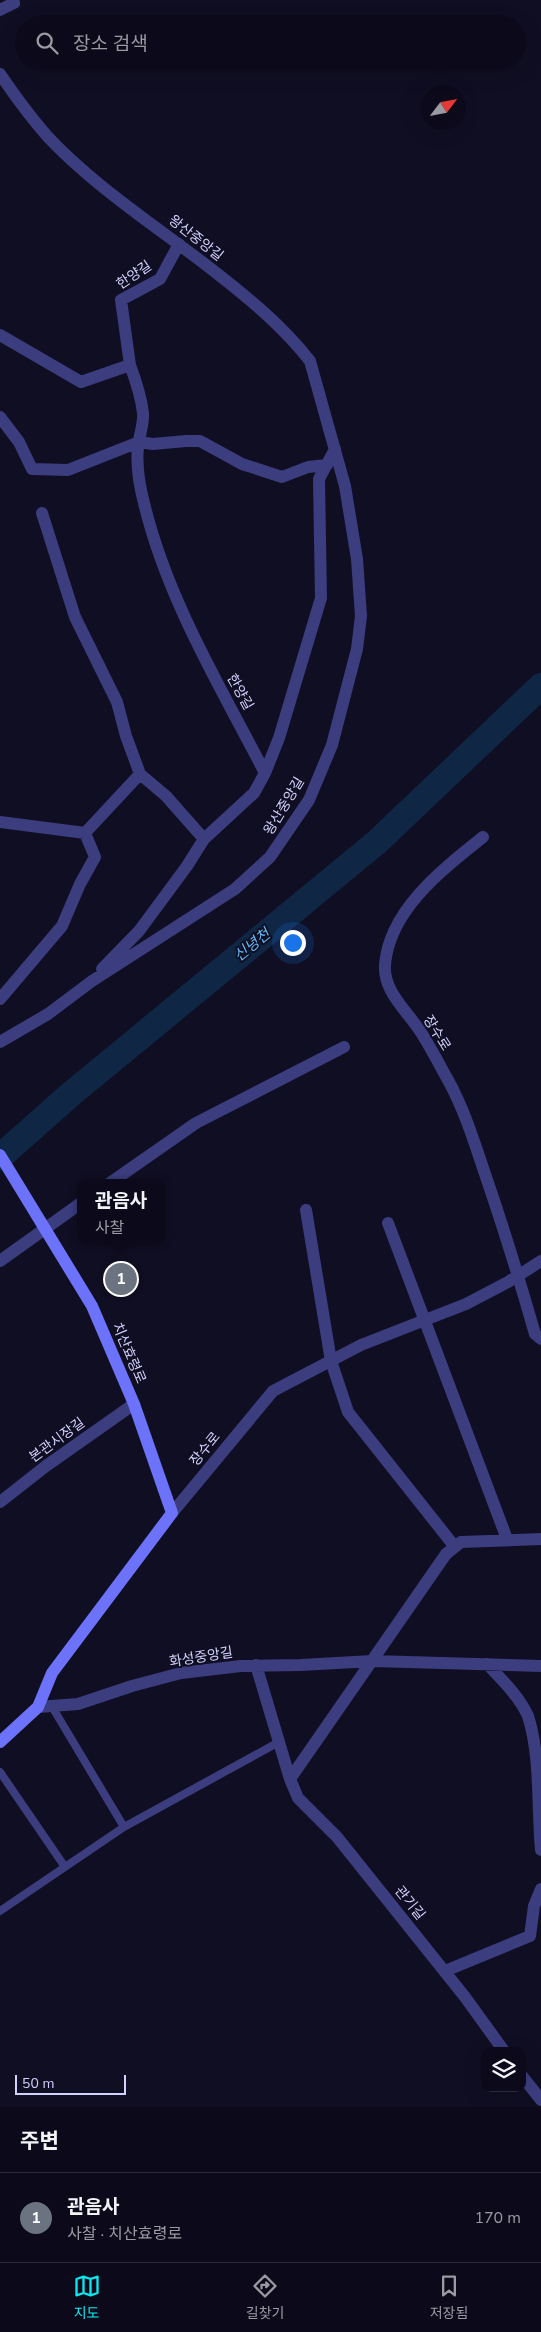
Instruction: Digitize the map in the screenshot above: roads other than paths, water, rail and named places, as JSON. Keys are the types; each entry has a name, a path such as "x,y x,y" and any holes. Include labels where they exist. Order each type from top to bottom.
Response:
{"main road":[{"name":"치산효령로","path":"0,1155 38,1214 92,1306 134,1404 172,1513"},
{"name":"장수로","path":"0,1742 44,1706 52,1673 172,1513"}],"street":[{"path":"0,10 14,3 13,0"},
{"name":"왕산중앙길","path":"0,74 26,112 66,154 119,199 179,244 264,313 298,345 310,361 345,486 356,559 361,616 357,649 332,745 309,800 270,857 235,889 92,981 48,1014 0,1042"},
{"name":"한양길","path":"179,244 160,279 120,300 130,365 138,387 144,415 139,442 138,480 164,566 214,676 265,772"},
{"path":"0,335 81,382 130,365"},
{"path":"0,417 19,442 32,469 68,470 139,442 153,444 200,441 242,464 282,477 308,467 327,465"},
{"path":"92,981 139,931 187,866 204,839 254,792 265,772 278,738 321,598 319,479 336,449"},
{"path":"42,513 75,616 117,702 126,736 140,774 166,796 204,839"},
{"path":"85,833 140,774"},
{"path":"0,822 85,833"},
{"path":"0,999 62,926 80,884 95,857 85,833"},
{"name":"장수로","path":"483,837 445,868 411,905 392,932 384,968 388,983 400,1005 420,1030 457,1098 498,1211 535,1334 541,1339"},
{"path":"116,1179 196,1122 344,1047"},
{"path":"0,1261 77,1207"},
{"path":"306,1210 331,1361 348,1412 455,1547"},
{"path":"388,1223 507,1539"},
{"name":"장수로","path":"172,1513 273,1391 361,1345 466,1304 518,1276 541,1261"},
{"name":"본관시장길","path":"0,1502 46,1466 134,1404"},
{"path":"290,1779 446,1554 461,1542 541,1539"},
{"name":"화성중앙길","path":"44,1706 78,1704 132,1686 181,1673 256,1665 373,1661 541,1666"},
{"path":"487,1664 518,1699 528,1717 540,1776 538,1819 541,1850"},
{"name":"관기길","path":"256,1665 290,1779 298,1798 338,1837 445,1971 501,2047"},
{"path":"445,1971 530,1936 534,1906 541,1889"},
{"path":"526,2081 541,2100"}],"lane":[{"path":"44,1706 124,1826"},
{"path":"0,1911 124,1826 279,1742"},
{"path":"0,1772 65,1867"}],"waterway":[{"name":"신녕천","path":"0,1157 71,1094 377,842 541,686"}],"place":[{"name":"관음사","path":"121,1279"}]}
